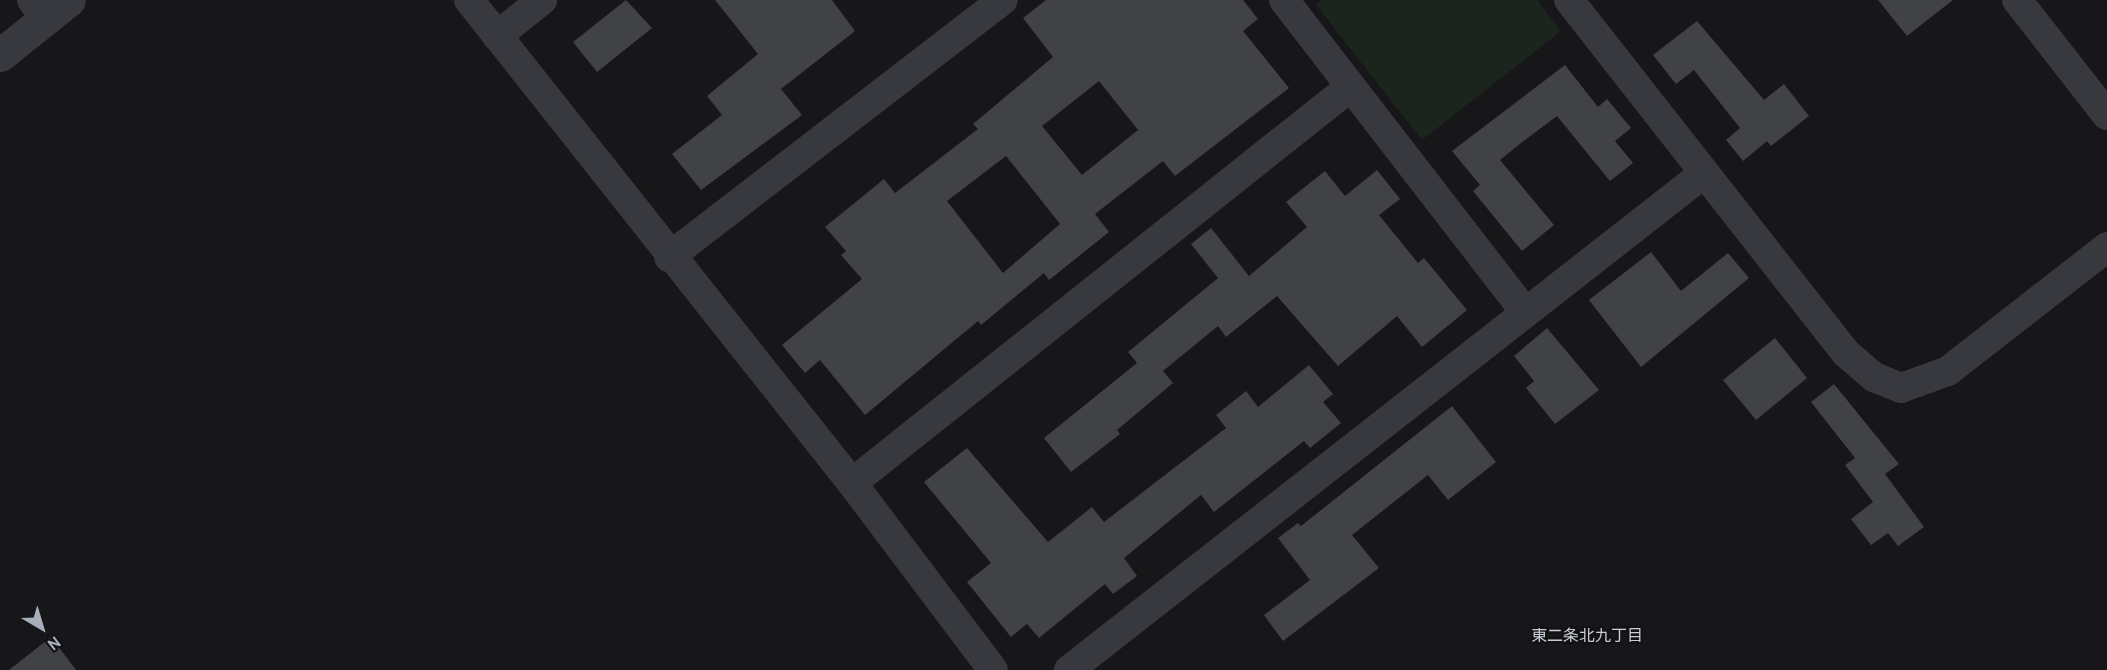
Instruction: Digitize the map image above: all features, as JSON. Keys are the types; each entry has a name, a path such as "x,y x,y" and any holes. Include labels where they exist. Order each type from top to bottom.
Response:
{"street":[{"path":"469,0 669,256 852,483 993,670"},
{"path":"497,36 542,0"},
{"path":"669,256 1003,0"},
{"path":"1284,0 1524,311"},
{"path":"1569,0 1703,174 1846,353 1874,377 1901,388 1948,371 2107,247"},
{"path":"2017,0 2107,116"},
{"path":"0,55 49,6"},
{"path":"852,483 1350,87"},
{"path":"1069,670 1524,311 1703,174"}],"shaded area":[{"path":"1322,0 1537,0 1561,31 1422,140 1316,5"}],"building":[{"path":"626,0 652,28 597,72 573,42"},
{"path":"715,0 832,0 855,31 781,89 802,115 701,190 672,154 722,115 707,96 758,54"},
{"path":"1046,0 1243,0 1258,19 1243,31 1289,88 1175,176 1163,161 1095,214 1109,232 1049,280 1044,273 981,325 978,321 865,415 820,360 805,373 782,345 862,279 841,255 846,251 825,227 884,179 895,193 978,129 973,124 1053,57 1023,18","holes":["1099,81 1138,130 1082,175 1042,126","1006,156 1060,224 1003,273 947,201"]},
{"path":"1878,0 1953,0 1907,36"},
{"path":"1697,21 1764,100 1784,84 1809,116 1771,146 1767,141 1743,161 1726,140 1740,128 1694,70 1676,84 1653,55"},
{"path":"1565,65 1598,107 1607,99 1631,128 1615,141 1633,163 1610,181 1557,116 1521,143 1500,160 1554,225 1522,251 1473,191 1480,185 1452,151"},
{"path":"1377,170 1400,199 1379,215 1418,263 1424,258 1467,310 1422,347 1397,316 1338,366 1277,296 1226,337 1218,326 1163,371 1173,383 1117,430 1120,434 1071,472 1044,438 1137,363 1128,352 1218,278 1191,244 1211,228 1249,276 1307,227 1286,202 1325,171 1345,196"},
{"path":"1651,252 1681,291 1728,253 1749,278 1641,367 1589,300"},
{"path":"1547,328 1599,390 1555,424 1526,388 1534,381 1514,356"},
{"path":"1775,338 1807,378 1756,420 1723,380"},
{"path":"1309,365 1333,394 1323,402 1341,423 1310,448 1304,441 1214,512 1201,495 1124,558 1137,576 1113,594 1105,584 1039,638 1027,624 1011,637 967,582 991,563 924,482 967,448 1048,542 1092,507 1104,522 1226,428 1216,415 1246,391 1258,407"},
{"path":"1834,384 1899,464 1885,474 1924,527 1898,546 1888,533 1871,545 1851,519 1873,502 1845,465 1855,458 1811,402"},
{"path":"1452,406 1496,462 1448,500 1428,475 1352,535 1379,568 1283,641 1264,615 1310,580 1278,538 1298,523 1301,526"},
{"path":"51,637 76,670 9,670"}],"district":[{"name":"東二条北九丁目","path":"1587,637"}]}
